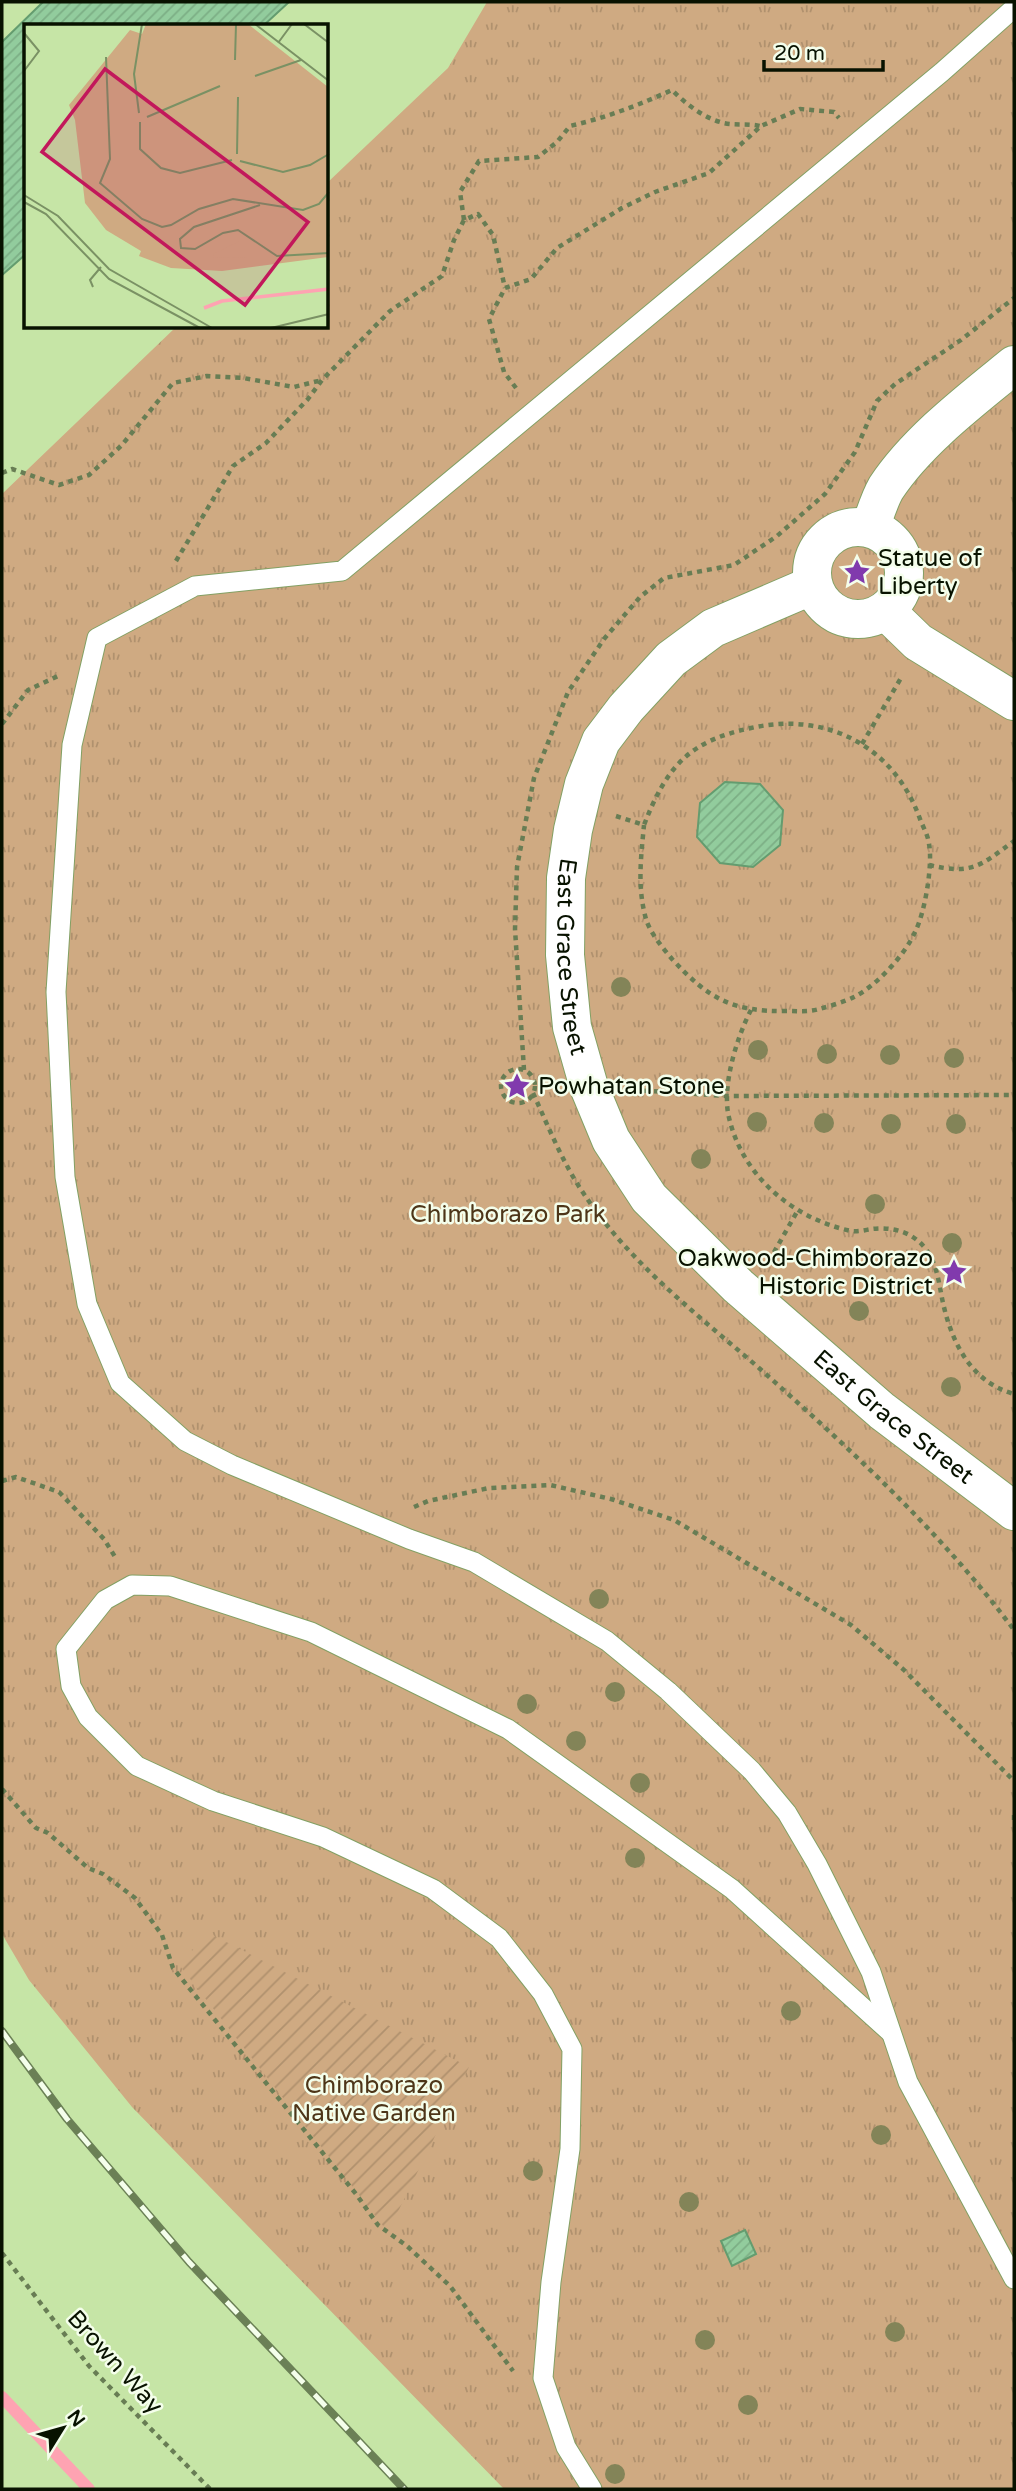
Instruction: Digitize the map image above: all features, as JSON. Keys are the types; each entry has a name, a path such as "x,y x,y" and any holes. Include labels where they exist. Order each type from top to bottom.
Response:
{"street":[{"path":"870,528 885,489 916,453 949,418 1014,365"},
{"path":"846,528 870,528 881,533 897,548 905,570 900,593 886,611 865,619 843,617 824,605 813,585 813,561 825,540 846,528"},
{"name":"East Grace Street","path":"813,585 713,628 692,643 671,659 626,708 601,741 584,784 573,830 566,878 565,955 572,1027 589,1087 611,1140 649,1198 738,1286 882,1410 1014,1511"},
{"path":"886,611 918,642 1014,701"}],"lane":[{"path":"1014,8 859,141 342,570 195,586 97,638 72,745 56,992 65,1177 87,1304 120,1383 185,1441 232,1465 474,1562 607,1641 668,1691 752,1771 787,1813 817,1864 871,1972 908,2082 1014,2279"},
{"path":"592,2489 566,2447 543,2378 551,2282 570,2149 572,2049 543,1994 499,1938 433,1889 323,1838 214,1801 137,1766 88,1717 71,1686 66,1649 105,1600 132,1585 170,1586 311,1632 508,1729 732,1889 891,2033"}],"path":[{"path":"160,605 178,555 233,466 266,443 308,399 322,380 390,312 442,276 464,220 460,192 479,161 538,157 557,142 570,126 632,107 672,90 686,104 721,123 761,126"},
{"path":"505,288 531,279 556,248 622,208 655,192 709,173 761,126 800,109 834,112 859,141"},
{"path":"464,220 478,214 493,235 505,288 489,320 505,372 533,411"},
{"path":"2,473 12,469 59,485 89,475 121,446 173,383 207,376 243,378 294,387 322,380"},
{"path":"2,724 28,690 93,661"},
{"path":"862,744 899,681"},
{"path":"801,722 833,731 862,744 888,764 913,798 930,844 928,887 915,932 887,972 855,997 815,1010 751,1010 727,1004 693,981 666,951 647,922 639,880 644,824 654,798 678,761 722,734 769,724 801,722"},
{"path":"612,814 644,824"},
{"path":"929,865 955,871 974,867 1014,841"},
{"path":"751,1010 741,1029 727,1096 736,1142 748,1164 765,1184 798,1210 816,1219 854,1232 875,1228 900,1231 917,1240 935,1267 950,1334 966,1361 986,1380 1014,1394"},
{"path":"533,1093 520,1103 510,1101 501,1087 504,1077 513,1070 524,1070 532,1077 535,1083 533,1093 585,1196 623,1244 656,1278 820,1423 909,1508 979,1583 1014,1630"},
{"path":"621,1089 727,1096 1014,1095"},
{"path":"764,1268 798,1210"},
{"path":"2,1481 16,1477 59,1492 104,1539 132,1585"},
{"path":"375,1524 428,1501 489,1488 550,1485 611,1499 674,1520 850,1625 905,1670 1014,1781"},
{"path":"2,1789 36,1828 48,1833 88,1868 103,1874 135,1898 162,1936 173,1968 356,2194 378,2225 407,2246 450,2286 521,2380"},
{"path":"1014,1815 1014,1822"},
{"name":"Brown Way","path":"2,2253 89,2366 210,2489"}],"green space":[{"name":"Chimborazo Park","path":"487,2 1014,2 1014,2489 504,2489 132,2107 29,1980 2,1934 2,494 174,329 329,329 329,181 448,68"},
{"name":"Chimborazo Native Garden","path":"207,1932 469,2067 388,2232 180,1966"}],"building":[{"path":"43,2 289,2 265,24 24,24 24,256 2,275 2,42"},
{"path":"725,782 760,784 783,810 780,845 753,867 720,863 697,837 700,803"},
{"path":"745,2230 756,2254 732,2266 721,2241"}],"waterway":[{"path":"2,2397 89,2489"}],"railway":[{"path":"2,2031 67,2119 189,2262 404,2489"}],"place":[{"name":"Statue of Liberty","path":"857,572"},
{"name":"Powhatan Stone","path":"517,1086"},
{"name":"Oakwood-Chimborazo Historic District","path":"954,1272"}]}
